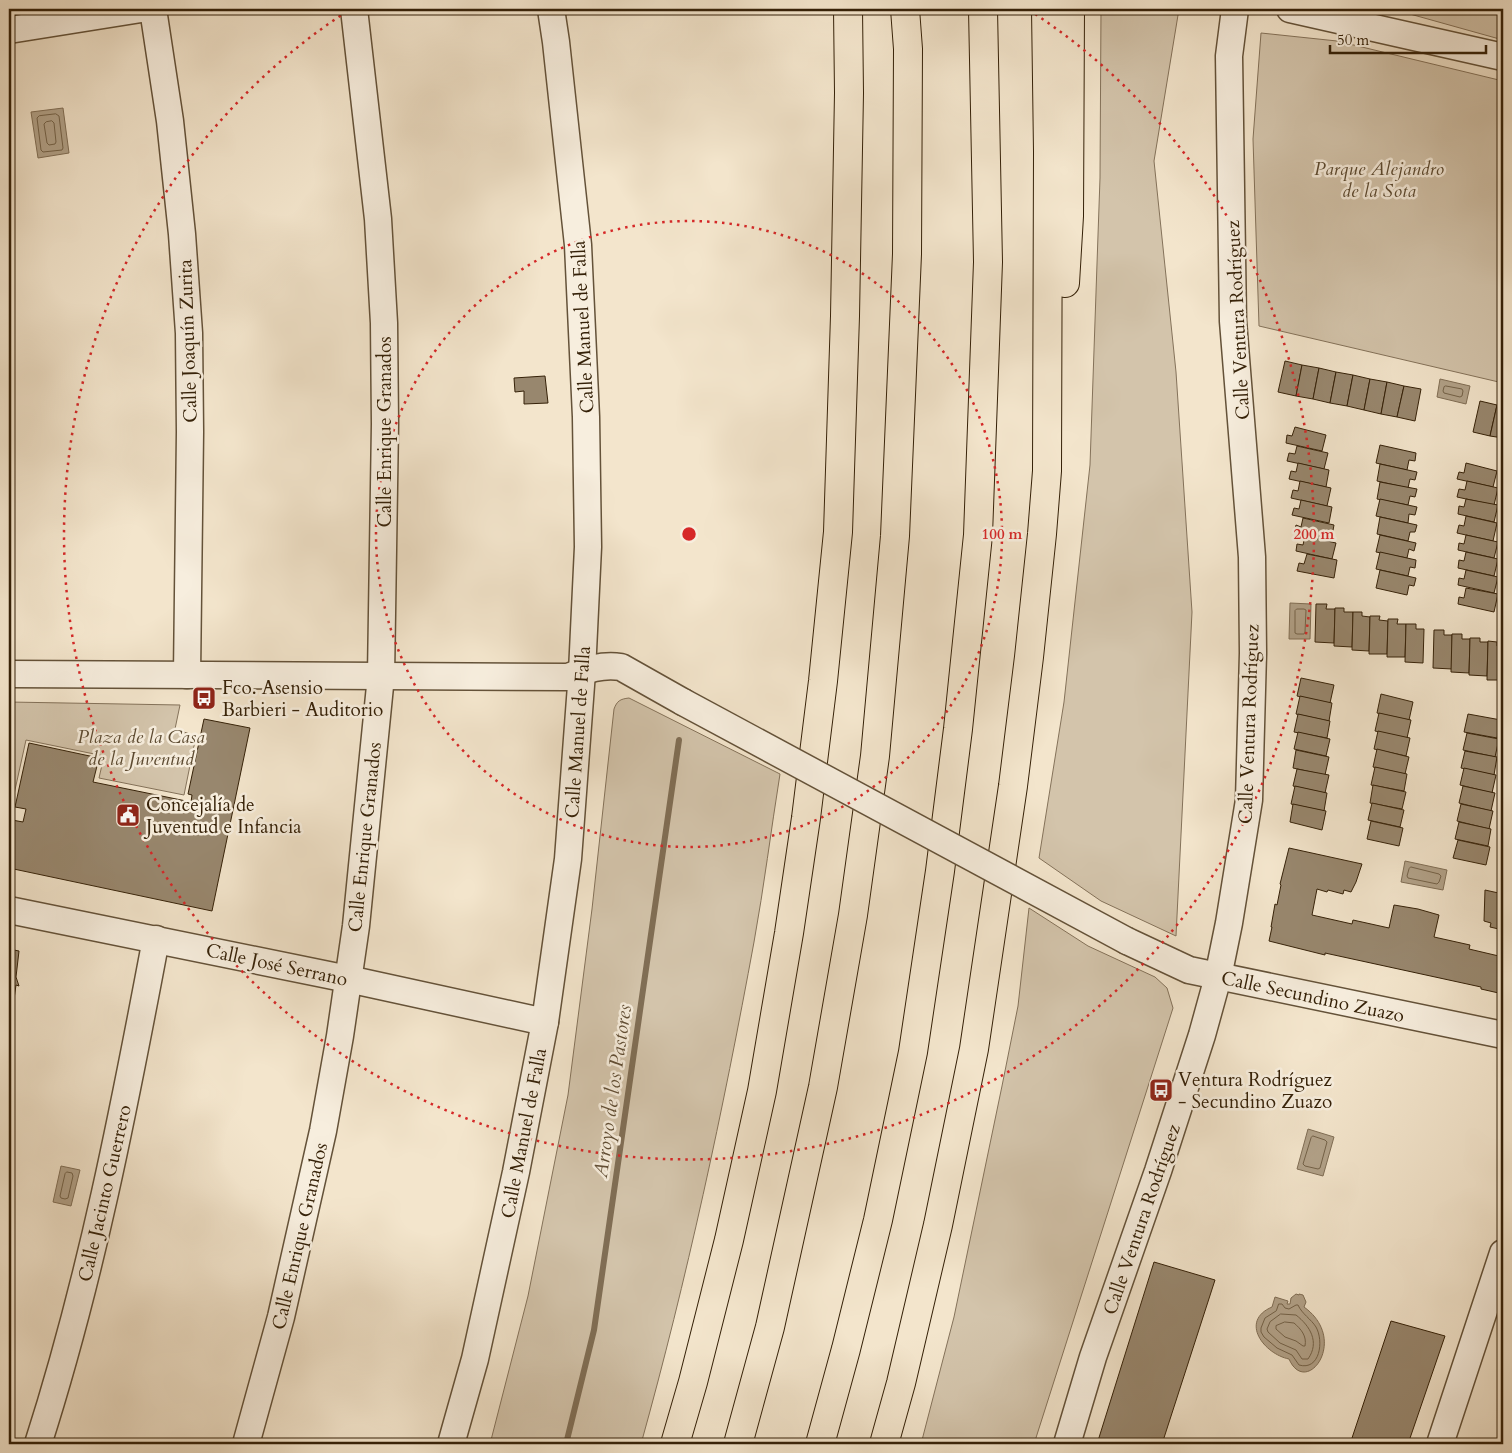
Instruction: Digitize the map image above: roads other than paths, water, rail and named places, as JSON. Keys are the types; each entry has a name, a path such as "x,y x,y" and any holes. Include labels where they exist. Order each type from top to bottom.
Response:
{"highway":[{"path":"839,9 849,93"},
{"path":"675,1444 693,1382 729,1240 762,1092 789,933 823,681 838,532 849,93 848,9"},
{"path":"738,1444 770,1327 823,1087 852,915 875,756 895,536 907,264 908,48 905,9"},
{"path":"820,1444 878,1220 913,1052 940,871 958,729 978,535 988,262 983,9"},
{"path":"884,1444 901,1383 938,1225 974,1049 1013,786 1041,544 1047,471 1048,152 1046,9"},
{"path":"1047,471 1059,398 1069,216 1070,9"}],"street":[{"path":"9,30 141,9"},
{"name":"Calle Joaquín Zurita","path":"153,9 170,121 180,215 188,333 190,432 187,675"},
{"name":"Calle Enrique Granados","path":"246,1444 281,1317 321,1140 340,1036 356,926 381,676 384,323 378,219 354,9"},
{"name":"Calle Manuel de Falla","path":"451,1444 481,1331 516,1172 545,1022 568,859 582,672 588,547 586,417 578,245 552,9"},
{"name":"Calle Ventura Rodríguez","path":"1067,1444 1093,1357 1184,1095 1218,977 1229,923 1249,800 1253,653 1252,557 1233,321 1229,56 1235,9"},
{"path":"1290,9 1503,57"},
{"name":"Calle Secundino Zuazo","path":"9,674 568,677 597,666 621,667 1127,941 1189,970 1503,1035"},
{"name":"Calle José Serrano","path":"9,910 348,979 545,1022"},
{"name":"Calle Jacinto Guerrero","path":"38,1444 53,1400 94,1244 156,939"},
{"path":"1440,1444 1503,1253"}],"water":[{"path":"63,108 69,153 38,158 31,112"},
{"path":"1440,379 1470,386 1466,404 1437,397"},
{"path":"1290,603 1311,604 1310,639 1289,639"},
{"path":"1405,861 1447,870 1443,890 1401,882"},
{"path":"1308,1129 1334,1137 1323,1176 1297,1169"},
{"path":"61,1166 80,1170 71,1206 53,1202"},
{"path":"1296,1294 1303,1295 1306,1302 1304,1307 1317,1320 1323,1335 1324,1348 1320,1360 1313,1368 1305,1372 1296,1369 1289,1359 1271,1351 1264,1344 1256,1328 1257,1320 1262,1313 1272,1307 1275,1297 1288,1301 1287,1304 1290,1304 1291,1298"}],"waterway":[{"name":"Arroyo de los Pastores","path":"566,1444 594,1330 679,740"}],"place":[{"name":"Fco. Asensio Barbieri - Auditorio","path":"204,698"},
{"name":"Concejalía de Juventud e Infancia","path":"128,815"},
{"name":"Ventura Rodríguez - Secundino Zuazo","path":"1161,1090"}],"park label":[{"name":"Parque Alejandro de la Sota","path":"1379,179"},
{"name":"Plaza de la Casa de la Juventud","path":"141,747"}]}
